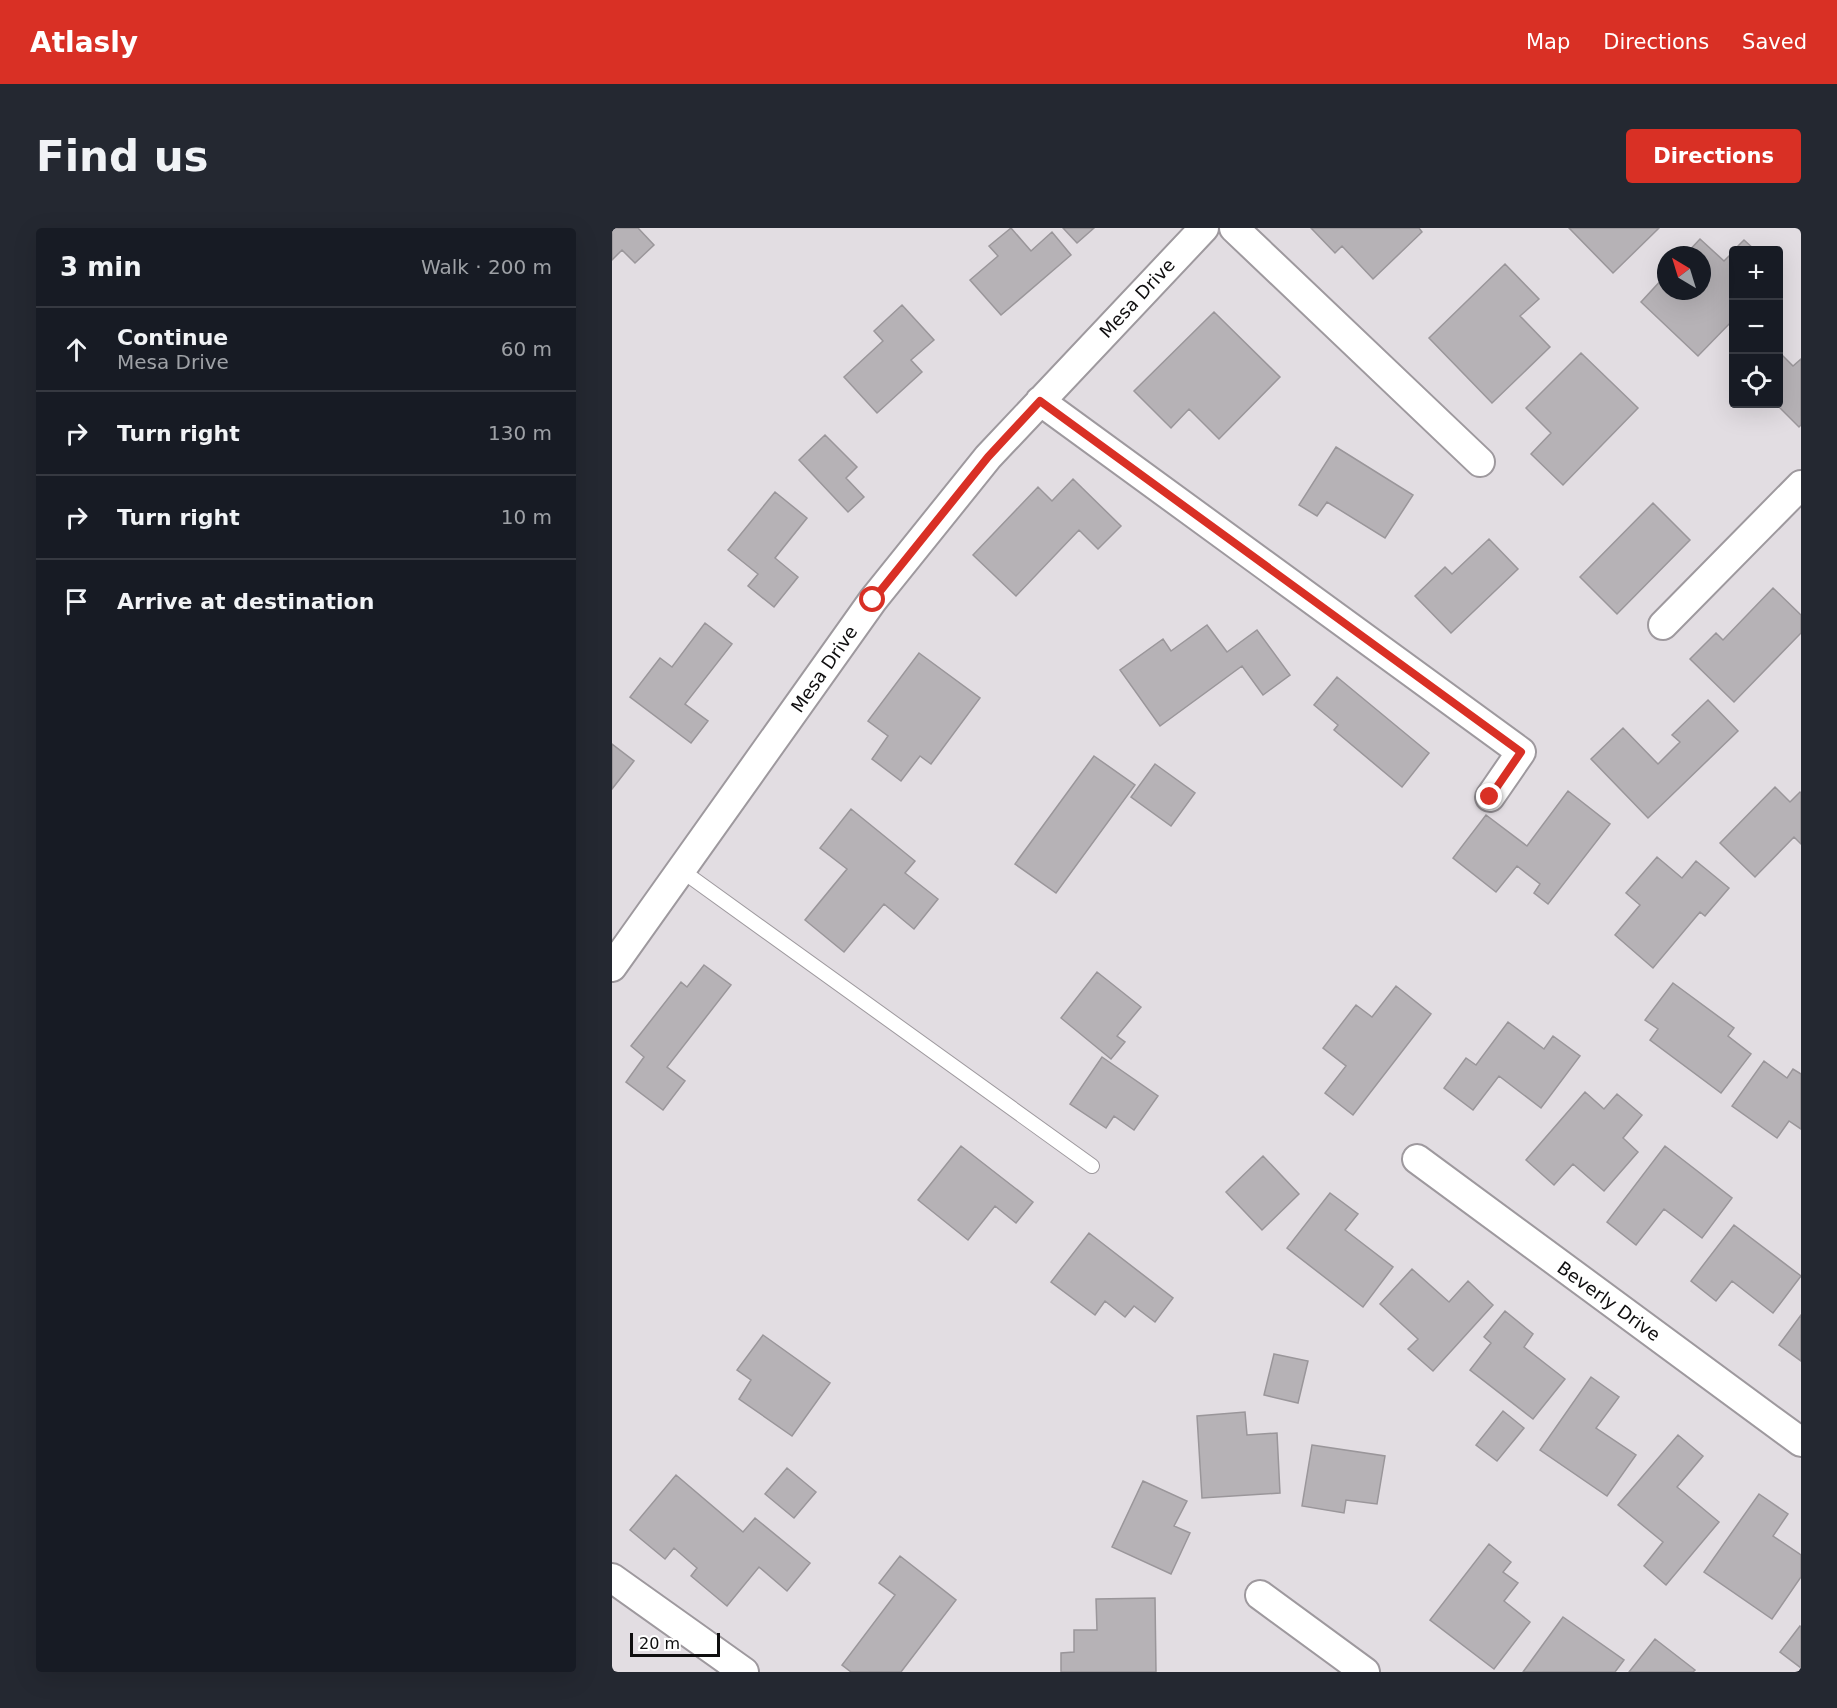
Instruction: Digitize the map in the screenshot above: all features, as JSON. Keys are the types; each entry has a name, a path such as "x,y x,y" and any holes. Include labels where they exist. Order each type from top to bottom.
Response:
{"street":[{"name":"Mesa Drive","path":"612,967 873,600 988,457 1204,228"},
{"path":"1233,228 1480,462"},
{"path":"1040,401 1521,752 1490,797"},
{"path":"1663,626 1801,485"},
{"name":"Beverly Drive","path":"1417,1159 1801,1442"},
{"path":"612,1578 744,1672"},
{"path":"1260,1596 1365,1672"}],"lane":[{"path":"681,870 1092,1166"}],"building":[{"path":"612,228 638,228 654,245 635,263 622,250 612,260"},
{"path":"1011,228 1031,251 1052,232 1071,255 1001,315 970,280 998,256 989,246"},
{"path":"1063,228 1094,228 1077,243"},
{"path":"1311,228 1419,228 1422,232 1373,279 1342,246 1335,253"},
{"path":"1569,228 1659,228 1613,273"},
{"path":"1700,239 1708,246 1693,246"},
{"path":"1744,240 1751,246 1738,246"},
{"path":"1711,249 1724,261 1729,256 1729,324 1698,356 1641,302 1657,285 1657,300 1711,300"},
{"path":"1505,264 1539,299 1520,316 1550,347 1492,403 1429,338"},
{"path":"902,305 934,340 911,360 922,372 877,413 844,377 883,341 874,331"},
{"path":"1214,312 1280,377 1219,439 1189,409 1171,428 1134,391"},
{"path":"1581,353 1638,408 1563,485 1531,454 1551,433 1526,408"},
{"path":"1783,356 1793,366 1801,359 1801,425 1799,427 1780,408 1783,408"},
{"path":"825,435 857,467 846,478 864,497 848,512 799,460"},
{"path":"1336,447 1413,495 1385,538 1327,502 1317,516 1299,505"},
{"path":"1073,479 1121,526 1098,549 1079,530 1016,596 973,555 1038,487 1052,501"},
{"path":"775,492 807,518 775,558 798,577 774,607 748,586 758,574 728,550"},
{"path":"1653,503 1690,540 1617,614 1580,577"},
{"path":"1489,539 1518,569 1451,633 1415,596 1445,567 1452,574"},
{"path":"1773,588 1801,615 1801,633 1734,702 1690,659 1716,633 1723,640"},
{"path":"705,623 732,644 685,704 708,721 691,743 630,697 660,658 672,667"},
{"path":"1207,625 1227,652 1257,630 1290,675 1263,695 1242,666 1160,726 1120,670 1163,639 1171,651"},
{"path":"919,653 980,698 931,764 920,756 901,781 872,759 888,736 868,721"},
{"path":"1337,677 1429,753 1402,787 1334,730 1338,725 1314,705"},
{"path":"1708,700 1738,731 1648,818 1591,759 1623,728 1658,764 1680,742 1672,735"},
{"path":"612,744 634,761 612,789"},
{"path":"1094,756 1135,785 1056,893 1015,864"},
{"path":"1155,764 1195,793 1171,826 1131,797"},
{"path":"1775,787 1790,802 1801,793 1801,844 1794,837 1755,877 1720,843"},
{"path":"1568,791 1610,824 1548,904 1534,893 1540,884 1517,866 1496,892 1453,858 1486,815 1527,846"},
{"path":"851,809 915,861 905,873 938,899 914,929 884,904 844,952 805,920 847,869 820,848"},
{"path":"1657,857 1682,878 1696,861 1729,888 1705,916 1700,912 1653,968 1615,935 1640,905 1626,893"},
{"path":"704,965 731,985 667,1067 685,1081 663,1110 626,1082 644,1057 631,1046 681,982 687,987"},
{"path":"1097,972 1141,1007 1117,1036 1125,1042 1111,1059 1061,1018"},
{"path":"1673,983 1734,1028 1728,1036 1751,1054 1721,1093 1650,1040 1658,1029 1645,1020"},
{"path":"1396,986 1431,1014 1353,1115 1325,1093 1346,1066 1323,1048 1356,1005 1372,1017"},
{"path":"1508,1022 1544,1049 1553,1036 1580,1056 1541,1108 1499,1076 1473,1110 1444,1088 1466,1058 1476,1065"},
{"path":"1102,1057 1158,1096 1134,1130 1114,1116 1106,1128 1070,1104"},
{"path":"1764,1061 1787,1078 1793,1069 1801,1074 1801,1129 1789,1121 1777,1138 1732,1106"},
{"path":"1585,1092 1604,1109 1617,1094 1642,1115 1623,1138 1638,1152 1604,1191 1573,1164 1554,1185 1526,1160"},
{"path":"961,1146 1033,1202 1016,1223 995,1206 968,1240 918,1200"},
{"path":"1665,1146 1732,1198 1702,1238 1664,1209 1636,1245 1607,1222"},
{"path":"1263,1156 1299,1194 1262,1230 1226,1192"},
{"path":"1330,1193 1358,1214 1345,1230 1393,1267 1363,1307 1287,1248"},
{"path":"1734,1225 1801,1276 1773,1313 1732,1281 1716,1301 1691,1281"},
{"path":"1089,1233 1173,1298 1155,1322 1134,1306 1125,1317 1105,1301 1095,1315 1051,1282"},
{"path":"1412,1269 1449,1302 1468,1281 1493,1305 1433,1371 1408,1349 1418,1339 1380,1304"},
{"path":"1505,1311 1533,1334 1524,1347 1565,1379 1533,1419 1470,1370 1491,1343 1484,1337"},
{"path":"1801,1315 1801,1361 1779,1345"},
{"path":"763,1335 830,1383 792,1436 739,1399 751,1380 737,1370"},
{"path":"1274,1354 1308,1361 1298,1403 1264,1395"},
{"path":"1591,1377 1619,1397 1596,1428 1636,1455 1607,1496 1540,1450"},
{"path":"1503,1411 1524,1428 1497,1461 1476,1445"},
{"path":"1245,1412 1247,1435 1277,1433 1280,1493 1202,1498 1197,1416"},
{"path":"1678,1435 1703,1456 1677,1487 1719,1522 1666,1585 1644,1566 1663,1542 1618,1505"},
{"path":"1312,1445 1385,1456 1377,1504 1346,1500 1344,1513 1302,1506"},
{"path":"787,1468 816,1492 794,1518 765,1494"},
{"path":"676,1475 743,1532 755,1518 810,1563 787,1591 759,1567 727,1606 691,1576 697,1568 674,1548 665,1559 630,1530"},
{"path":"1143,1481 1187,1501 1174,1526 1190,1533 1171,1574 1112,1547"},
{"path":"1759,1494 1788,1514 1773,1536 1801,1555 1801,1577 1772,1619 1704,1572"},
{"path":"1489,1544 1511,1562 1503,1572 1518,1583 1504,1601 1530,1622 1494,1669 1430,1620"},
{"path":"900,1556 956,1600 901,1672 851,1672 842,1665 895,1595 879,1583"},
{"path":"1155,1598 1156,1672 1061,1672 1061,1653 1074,1652 1074,1630 1097,1630 1096,1599"},
{"path":"1563,1617 1624,1660 1615,1672 1523,1672"},
{"path":"1801,1627 1801,1668 1780,1652"},
{"path":"1655,1639 1695,1670 1693,1672 1629,1672"}],"route":[{"path":"873,600 988,457 1040,401 1521,752 1490,797"}]}
